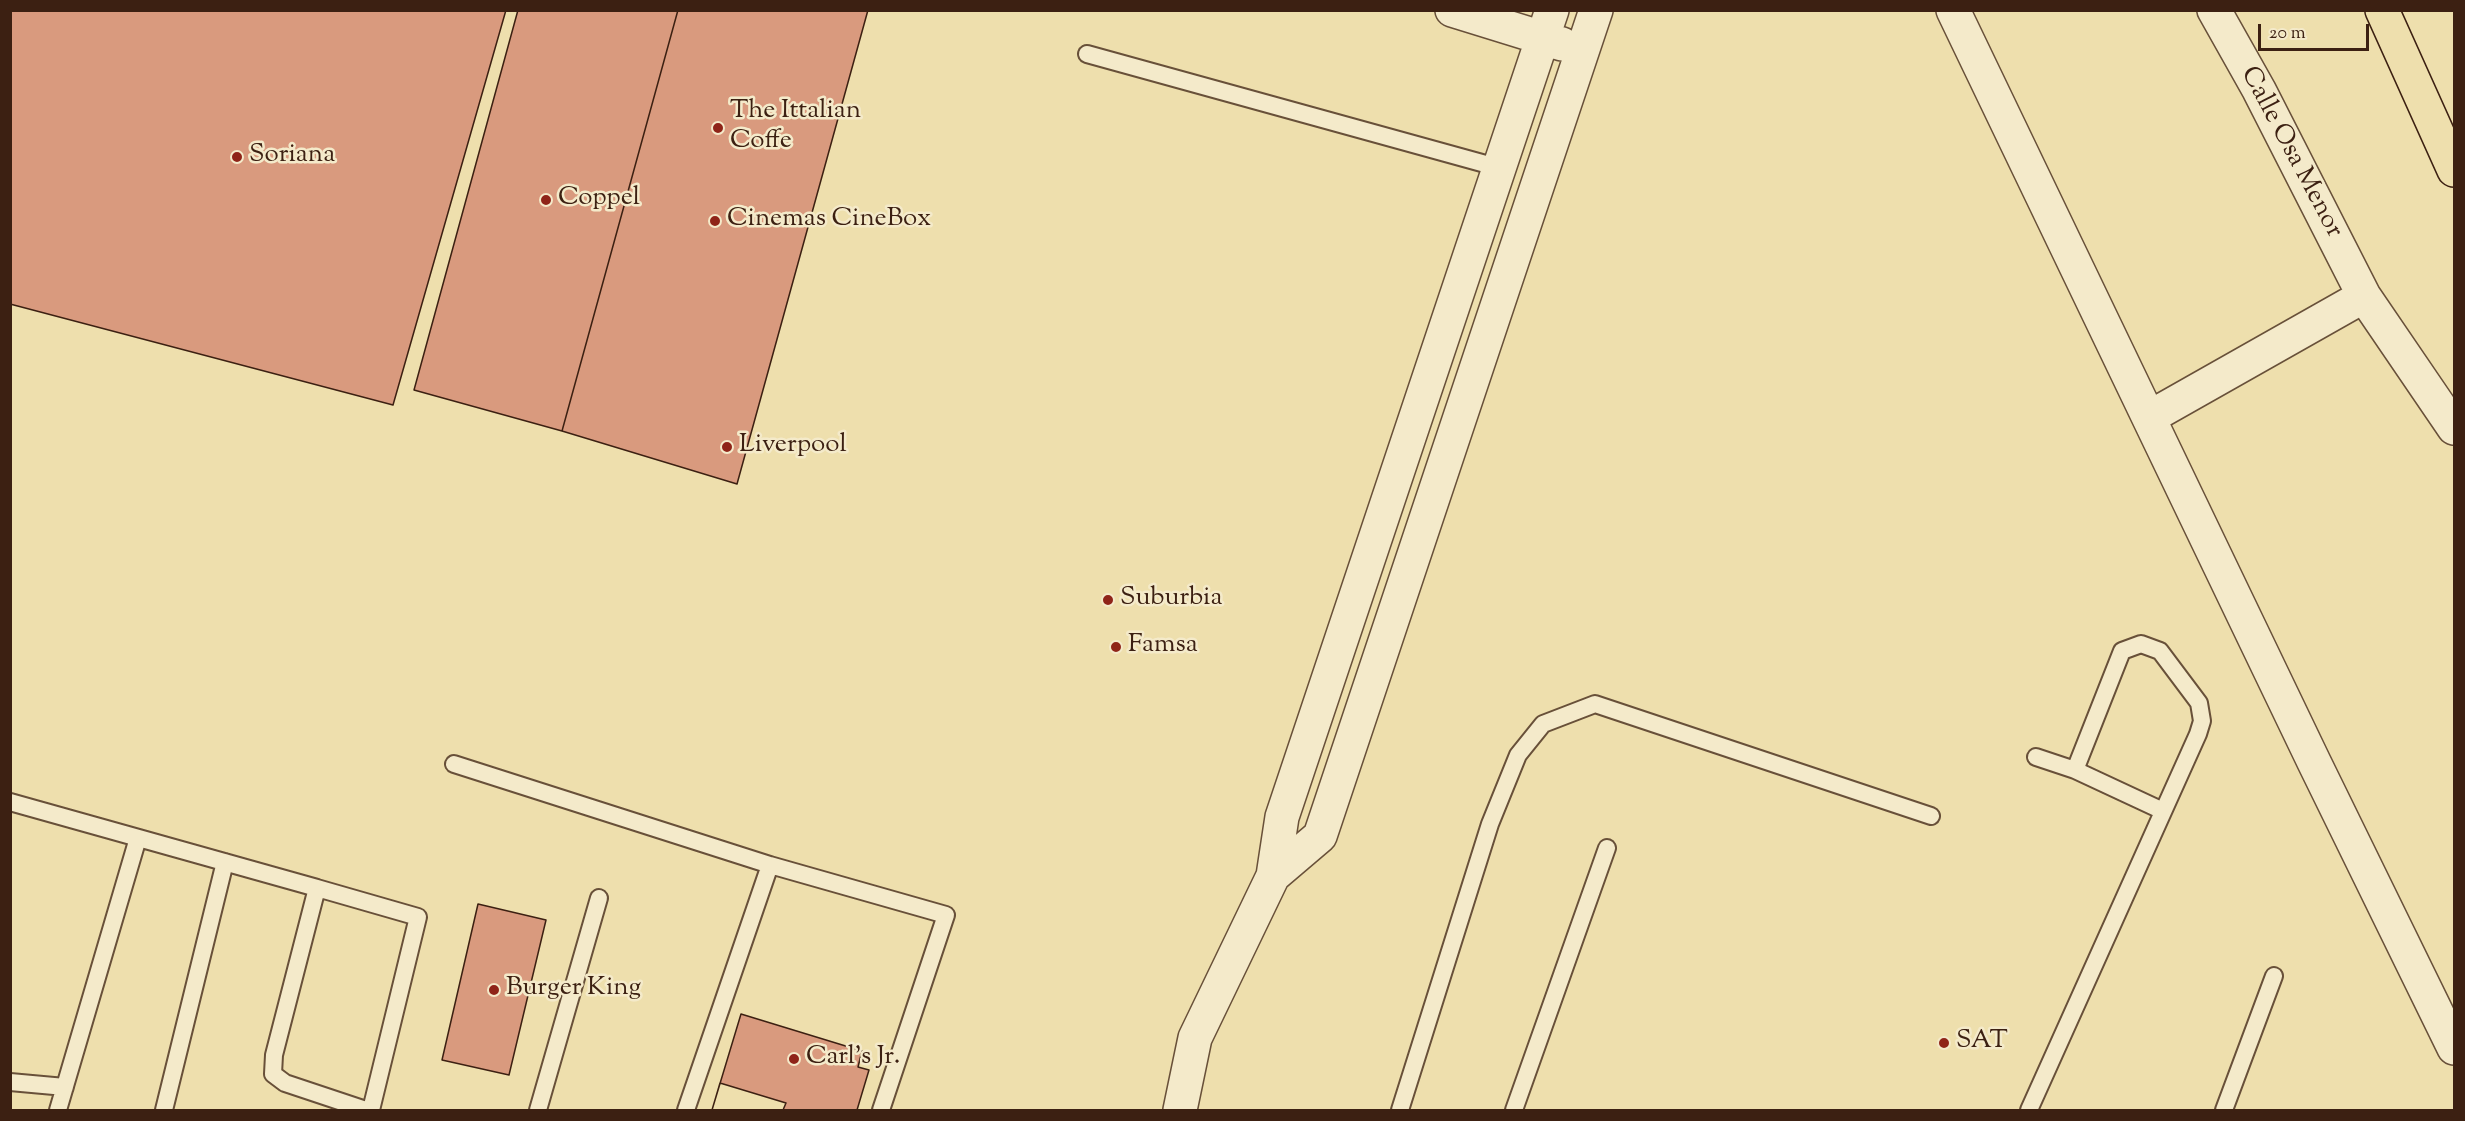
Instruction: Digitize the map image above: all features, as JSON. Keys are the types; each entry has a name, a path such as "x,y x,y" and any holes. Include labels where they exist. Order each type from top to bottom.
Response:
{"main road":[{"path":"2382,10 2454,170"}],"street":[{"path":"1452,10 1547,24 1583,49"},
{"path":"1273,876 1320,836 1596,10"},
{"path":"1953,10 2150,417 2313,762 2454,1048"},
{"name":"Calle Osa Menor","path":"2214,10 2259,90 2364,296 2454,428"},
{"path":"1180,1110 1195,1038 1273,876 1282,817 1547,24"},
{"path":"2150,417 2364,296"}],"lane":[{"path":"1087,54 1500,168"},
{"path":"2029,1110 2202,721 2199,703 2160,651 2141,644 2122,651 2075,770"},
{"path":"1400,1110 1490,824 1518,755 1544,724 1595,704 1931,816"},
{"path":"2036,757 2075,770 2163,811"},
{"path":"454,764 770,865 946,915 881,1110"},
{"path":"10,802 225,862 317,888 418,917 368,1110 285,1083 273,1074 274,1055 317,888"},
{"path":"58,1110 138,838"},
{"path":"1514,1110 1607,848"},
{"path":"165,1110 225,862"},
{"path":"686,1110 770,865"},
{"path":"538,1110 599,898"},
{"path":"2224,1110 2274,976"},
{"path":"10,1082 65,1087"}],"building":[{"name":"Soriana","path":"10,10 506,10 393,405 10,304"},
{"name":"Coppel","path":"518,10 678,10 562,431 414,390"},
{"name":"Cinemas CineBox","path":"678,10 868,10 737,484 562,431"},
{"name":"Burger King","path":"478,904 546,920 509,1075 442,1060"},
{"name":"Carl's Jr.","path":"741,1014 862,1051 858,1067 869,1070 857,1110 712,1110"},
{"path":"720,1083 786,1103 783,1110 712,1110"}],"place":[{"name":"The Ittalian Coffe","path":"718,128"},
{"name":"Soriana","path":"237,157"},
{"name":"Coppel","path":"546,200"},
{"name":"Cinemas CineBox","path":"715,221"},
{"name":"Liverpool","path":"727,447"},
{"name":"Suburbia","path":"1108,600"},
{"name":"Famsa","path":"1116,647"},
{"name":"Burger King","path":"494,990"},
{"name":"SAT","path":"1944,1043"},
{"name":"Carl's Jr.","path":"794,1059"}]}
